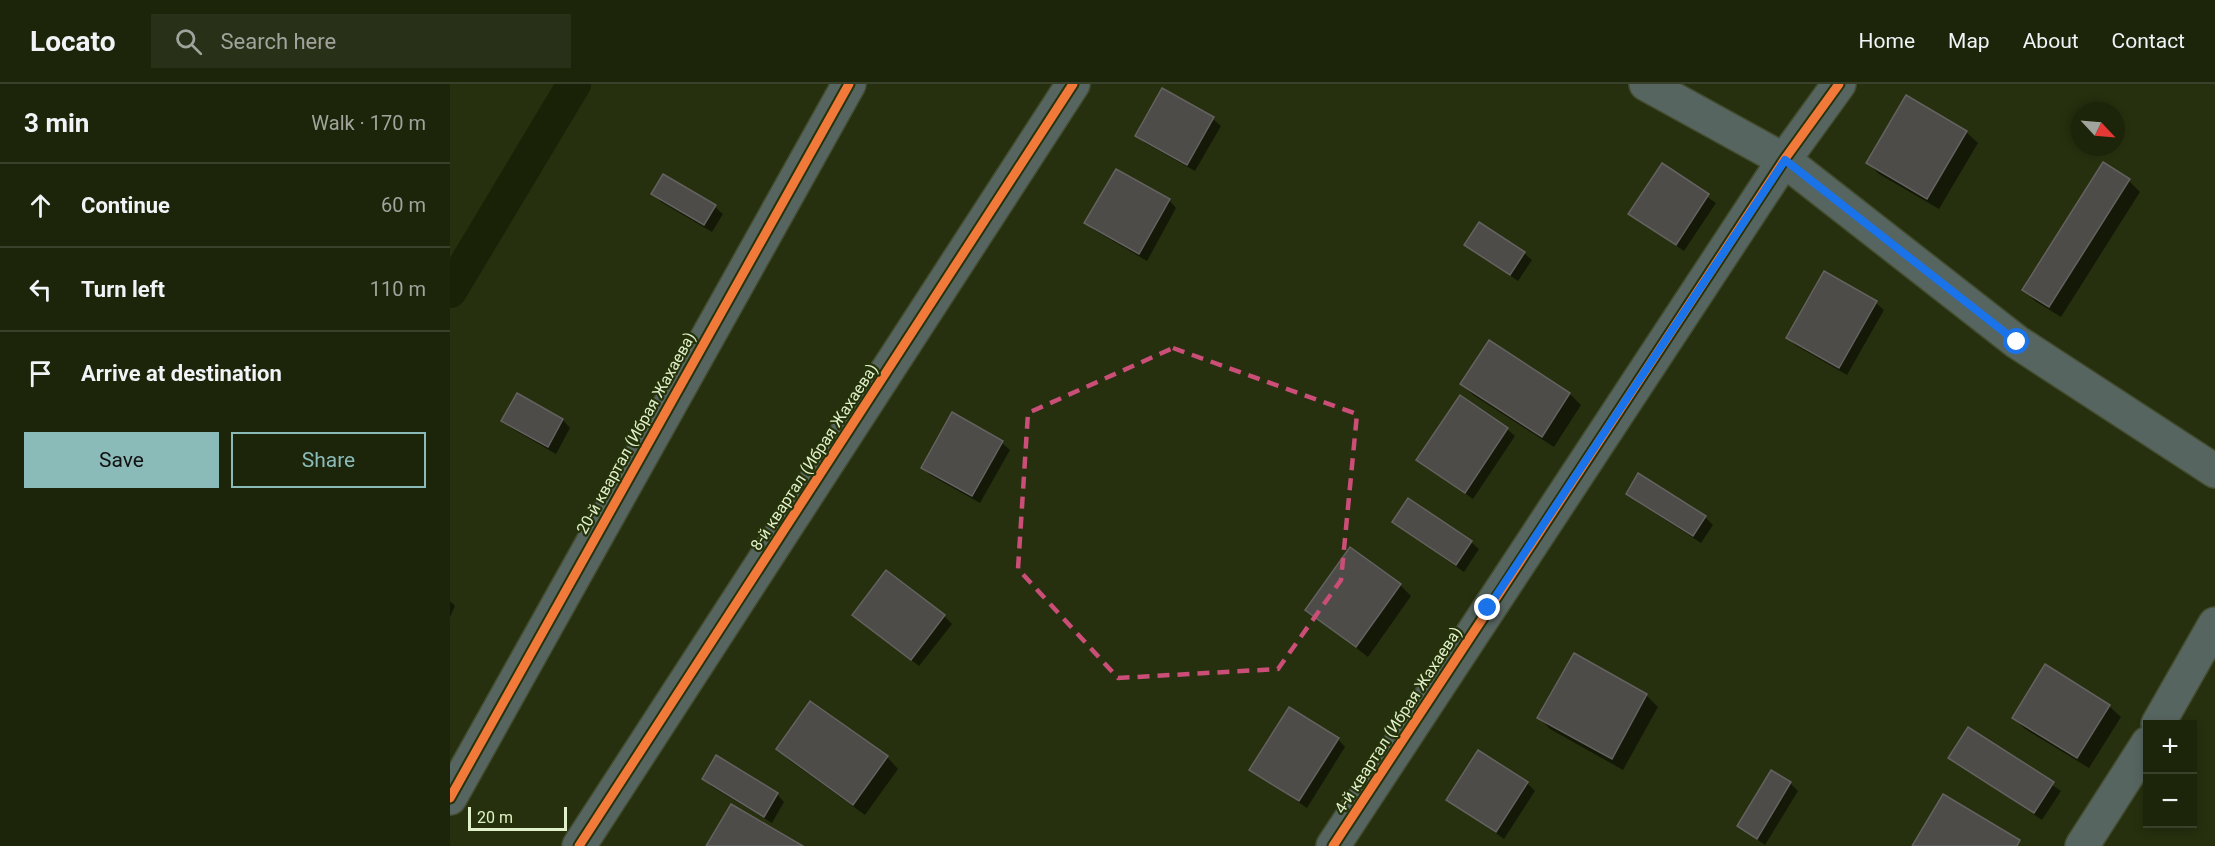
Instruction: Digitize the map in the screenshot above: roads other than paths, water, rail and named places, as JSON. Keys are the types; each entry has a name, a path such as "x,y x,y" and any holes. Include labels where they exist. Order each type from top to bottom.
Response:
{"street":[{"name":"20-й квартал (Ибрая Жахаева)","path":"450,798 849,84"},
{"name":"8-й квартал (Ибрая Жахаева)","path":"579,846 1073,84"},
{"path":"1646,84 1785,160 2017,342 2215,471"},
{"name":"4-й квартал (Ибрая Жахаева)","path":"1333,846 1785,160 1839,84"},
{"path":"2160,720 2215,624"},
{"path":"2082,846 2143,751"}],"waterway":[{"path":"450,291 574,84"}]}
